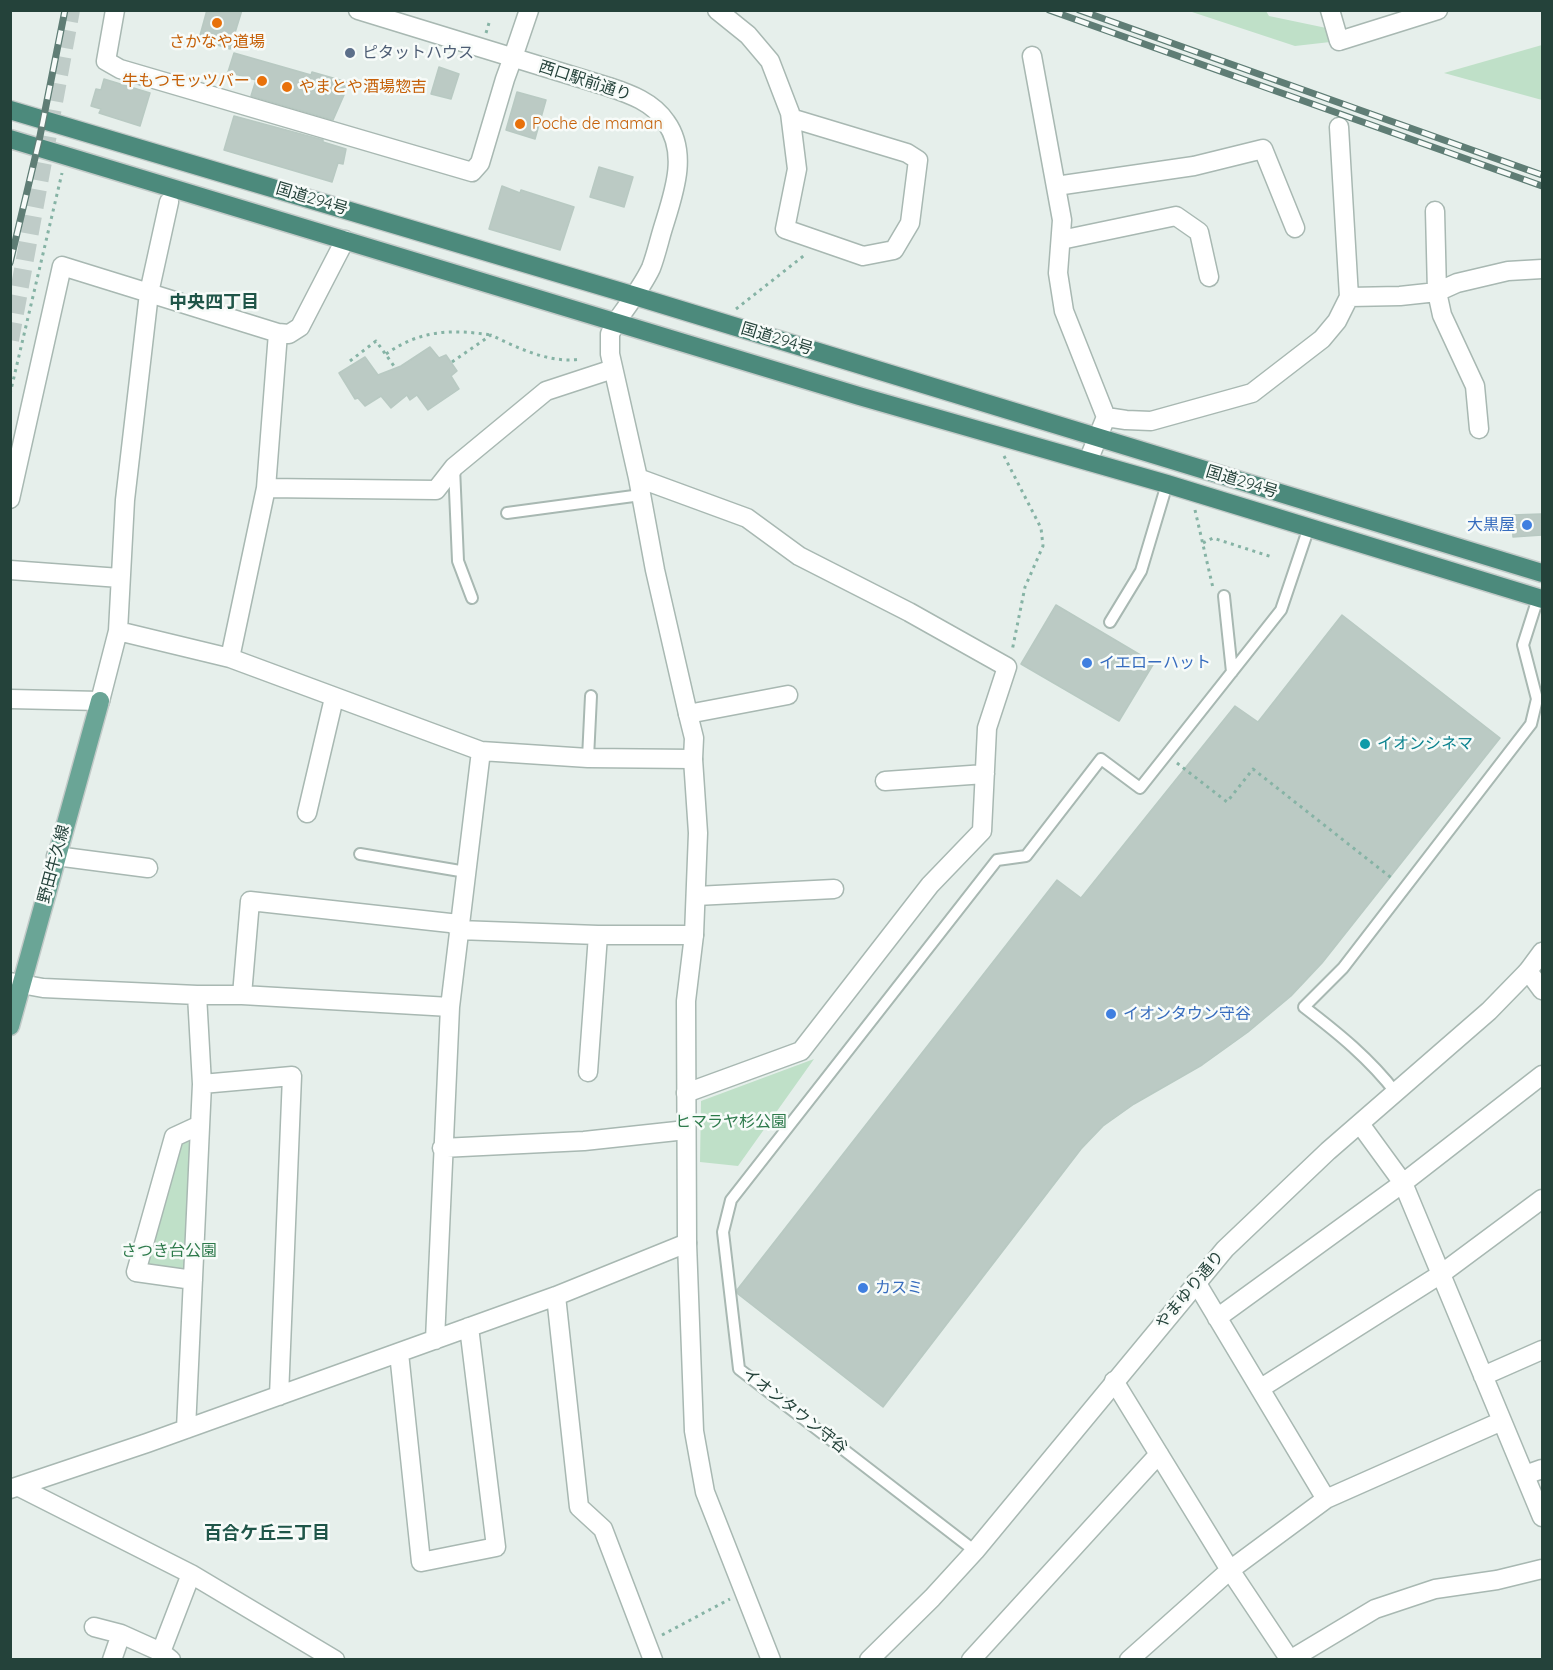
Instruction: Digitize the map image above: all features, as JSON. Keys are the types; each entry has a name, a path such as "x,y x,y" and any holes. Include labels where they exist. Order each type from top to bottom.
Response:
{"highway":[{"name":"国道294号","path":"10,110 635,296 1542,573"},
{"name":"国道294号","path":"10,139 859,396 1167,484 1540,598"}],"main road":[{"name":"野田牛久線","path":"10,1026 16,982 56,856 100,701"}],"street":[{"path":"115,10 106,61 120,69 472,172 480,163 505,79 529,10"},
{"name":"西口駅前通り","path":"358,10 634,96 652,107 666,121 674,137 678,154 676,184 651,268 635,296 616,322"},
{"path":"717,10 748,35 770,61 791,118 797,169 785,229 863,256 894,250 910,223 918,160 907,153 791,118"},
{"path":"1330,10 1340,41 1438,10"},
{"path":"1032,56 1062,220 1058,273 1064,311 1106,417 1088,461"},
{"path":"1106,417 1151,421 1252,393 1322,339 1337,321 1349,297 1339,127"},
{"path":"1056,186 1194,166 1263,149 1295,228"},
{"path":"10,699 100,701 118,631 125,500 149,293 169,202"},
{"path":"1435,211 1437,292 1442,315 1475,386 1479,429"},
{"path":"1060,240 1176,216 1199,232 1209,277"},
{"path":"10,499 62,266 278,333 289,334 300,327 345,240"},
{"path":"1349,297 1400,296 1437,292 1457,283 1508,271 1542,269"},
{"path":"616,322 610,334 611,362 640,487 655,570 694,738 693,759 698,833 694,935 686,1001 687,1243 694,1431 705,1492 771,1659"},
{"path":"230,658 266,488 278,333"},
{"path":"266,488 436,490 454,468 546,391 611,362"},
{"path":"640,487 747,518 800,556 909,612 1007,667 987,728 982,831 930,885 801,1051 686,1093"},
{"path":"10,570 120,578"},
{"path":"118,631 230,658 481,751 588,758 693,759"},
{"path":"688,714 788,695"},
{"path":"307,813 334,698"},
{"path":"435,1340 450,1007 481,751"},
{"path":"885,781 985,774"},
{"path":"56,856 148,868"},
{"path":"696,896 834,889"},
{"path":"242,995 250,901 459,927 598,935 694,935"},
{"path":"588,1072 598,935"},
{"name":"やまゆり通り","path":"879,1656 975,1551 1196,1282 1260,1214 1489,1011 1528,971 1542,952"},
{"path":"1528,971 1542,990"},
{"path":"16,982 43,988 242,995 450,1007"},
{"path":"186,1429 202,1084 197,995"},
{"path":"1217,1318 1403,1184 1542,1075"},
{"path":"202,1084 292,1076 279,1396"},
{"path":"1360,1124 1403,1184 1542,1517"},
{"path":"193,1280 136,1272 174,1137 200,1125"},
{"path":"442,1148 584,1141 686,1130"},
{"path":"1261,1388 1441,1274 1542,1199"},
{"path":"15,1488 556,1296 687,1243"},
{"path":"1196,1282 1326,1499"},
{"path":"556,1296 579,1507 603,1529 650,1651"},
{"path":"399,1353 421,1562 496,1547 469,1327"},
{"path":"1484,1376 1542,1350"},
{"path":"1114,1381 1230,1570 1290,1659 1376,1609 1435,1589 1497,1580 1542,1569"},
{"path":"1129,1659 1230,1570 1326,1499 1502,1421"},
{"path":"971,1659 1159,1454"},
{"path":"1525,1475 1542,1469"},
{"path":"15,1488 191,1574 335,1659"},
{"path":"94,1627 121,1634 166,1656 191,1574"},
{"path":"112,1659 121,1634"}],"lane":[{"path":"454,468 458,561 472,598"},
{"path":"1110,622 1141,571 1167,484"},
{"path":"507,513 640,487"},
{"name":"イオンタウン守谷","path":"975,1551 739,1369 723,1232 731,1200 997,860 1026,856 1101,759 1140,788 1281,610 1309,527"},
{"path":"1224,596 1232,672"},
{"path":"1396,1093 1377,1069 1304,1007 1343,968 1531,724 1537,699 1523,645 1540,598"},
{"path":"588,758 591,696"},
{"path":"360,854 466,872"}],"path":[{"path":"10,394 63,169"},
{"path":"732,312 822,242"},
{"path":"386,354 408,339 454,331 490,335 526,352 574,360 611,362"},
{"path":"453,362 490,335"},
{"path":"350,361 376,341 394,366"},
{"path":"1002,452 1041,528 1043,546 1024,587 1011,659 1007,667"},
{"path":"1195,510 1214,590 1224,596"},
{"path":"1203,543 1213,538 1272,557"},
{"path":"1186,770 1227,802 1253,769 1389,877"},
{"path":"650,1651 744,1592"}],"green space":[{"path":"1189,11 1266,11 1269,16 1336,30 1339,41 1295,46"},
{"path":"1542,45 1542,100 1444,73"},
{"name":"ヒマラヤ杉公園","path":"814,1059 738,1166 700,1162 701,1101"},
{"name":"さつき台公園","path":"200,1125 193,1280 136,1272 174,1137"}],"building":[{"path":"207,10 242,10 230,49 199,39"},
{"path":"234,53 311,75 312,72 347,82 333,120 251,96 256,80 228,72"},
{"path":"439,67 459,74 451,99 431,94"},
{"path":"104,79 150,93 140,126 99,113 101,109 91,106 96,89 101,90"},
{"path":"517,92 546,100 535,139 506,130"},
{"path":"234,116 323,140 323,142 346,149 343,164 338,163 332,182 224,150"},
{"path":"599,167 633,177 624,207 590,197"},
{"path":"502,186 574,207 560,250 489,229"},
{"path":"430,347 439,358 446,355 457,371 451,376 459,389 428,410 417,395 410,400 407,395 391,408 381,396 365,406 358,398 355,399 339,373 365,357 378,375 401,366"},
{"name":"大黒屋","path":"1541,514 1542,535 1513,537 1512,515"},
{"name":"イエローハット","path":"1056,605 1154,663 1119,721 1021,664"},
{"name":"イオンタウン守谷","path":"1342,615 1500,738 1322,963 1291,996 1248,1032 1202,1065 1134,1104 1103,1126 1081,1149 883,1407 738,1294 737,1290 1057,880 1081,898 1235,706 1258,722"}],"tunnel":[{"path":"10,340 71,10"}],"railway":[{"path":"10,263 39,141 65,10"},
{"path":"1049,10 1542,186"},
{"path":"1079,10 1542,175"}],"place":[{"name":"さかなや道場","path":"217,23"},
{"name":"ピタットハウス","path":"350,53"},
{"name":"牛もつモッツバー","path":"262,81"},
{"name":"やまとや酒場惣吉","path":"287,87"},
{"name":"Poche de maman","path":"520,124"},
{"name":"大黒屋","path":"1527,525"},
{"name":"イエローハット","path":"1087,663"},
{"name":"イオンシネマ","path":"1365,744"},
{"name":"イオンタウン守谷","path":"1111,1014"},
{"name":"カスミ","path":"863,1288"}],"district":[{"name":"中央四丁目","path":"214,303"},
{"name":"百合ケ丘三丁目","path":"267,1534"}]}
